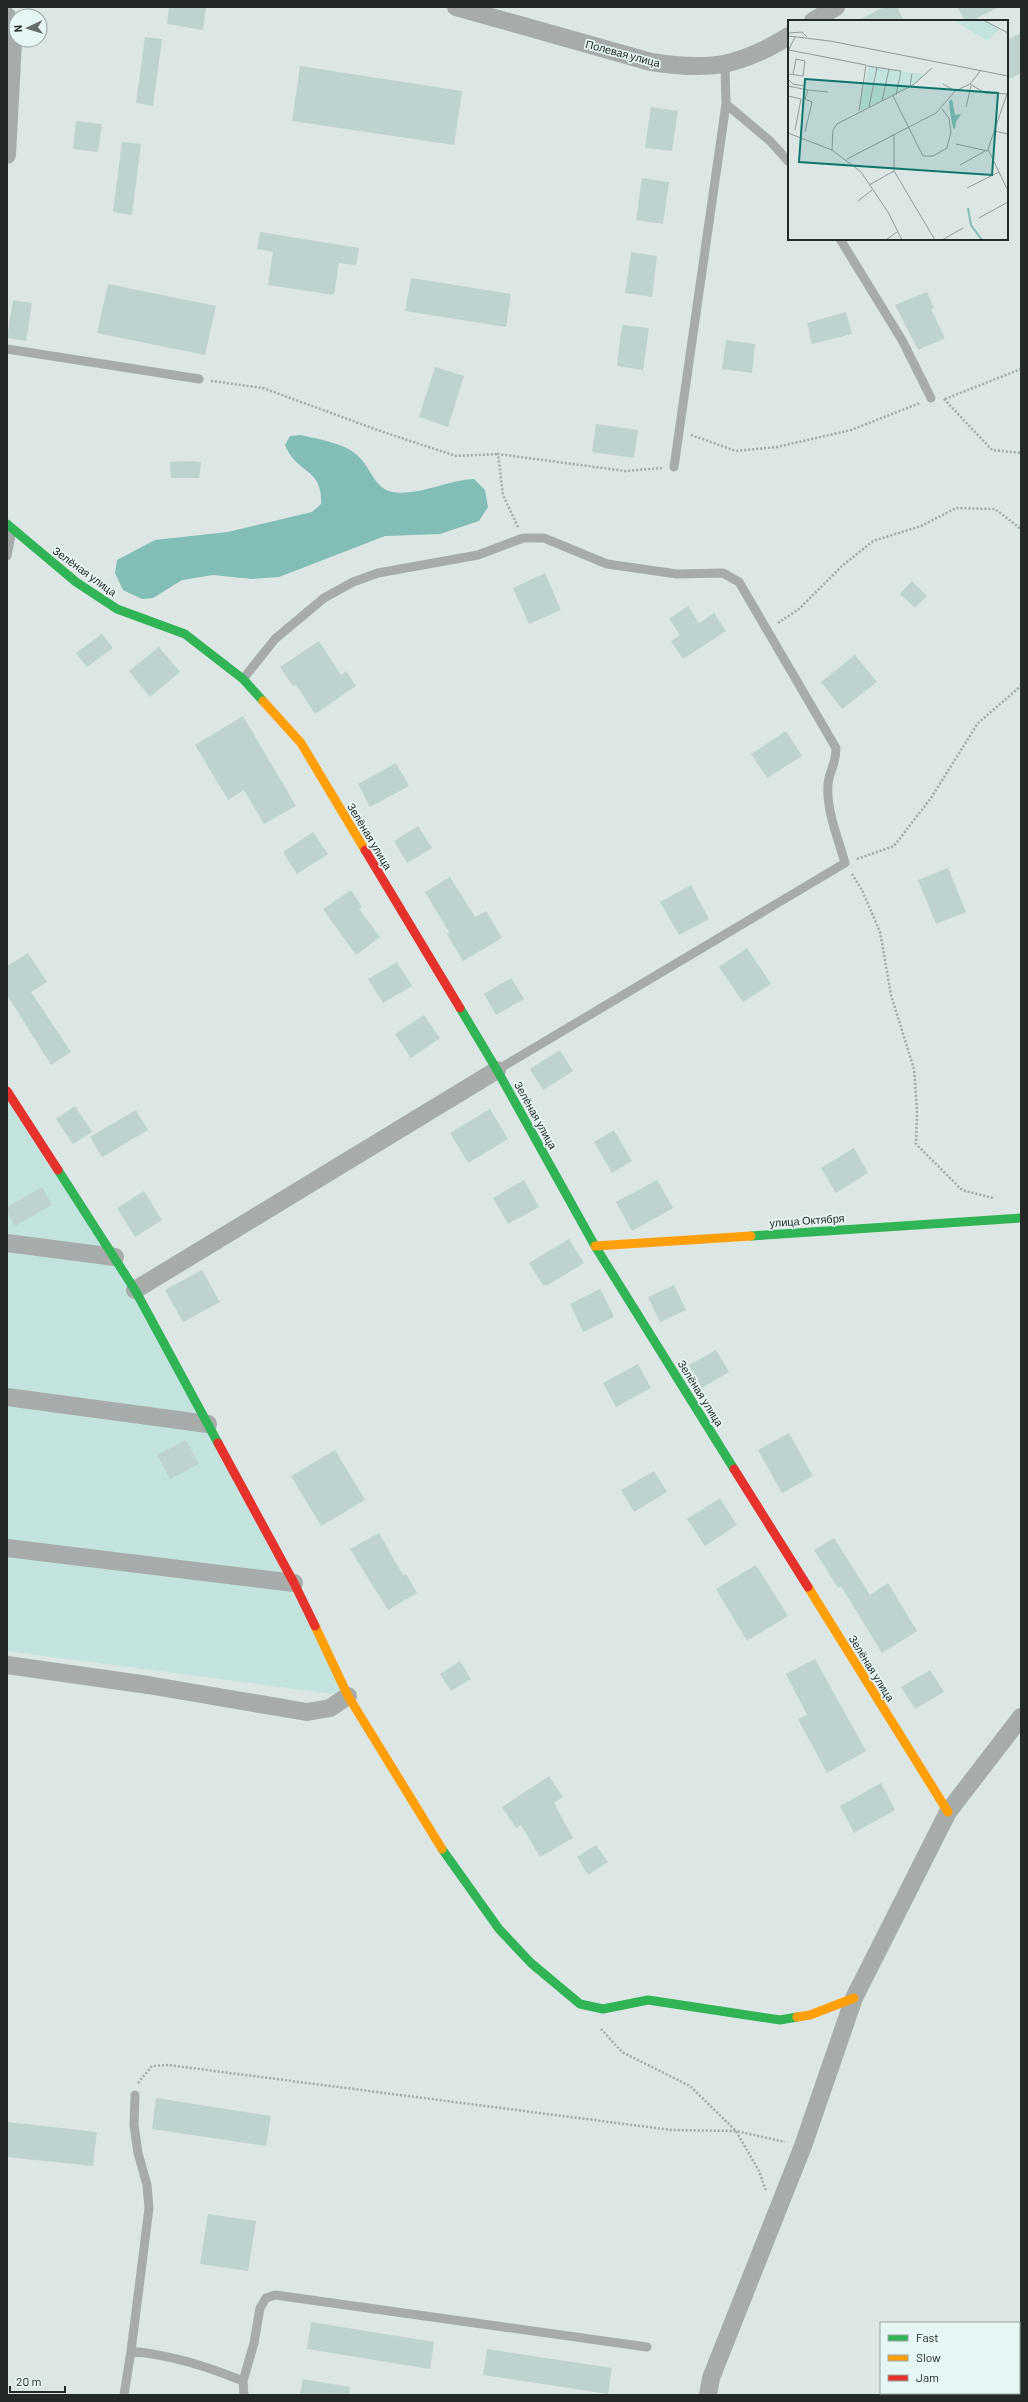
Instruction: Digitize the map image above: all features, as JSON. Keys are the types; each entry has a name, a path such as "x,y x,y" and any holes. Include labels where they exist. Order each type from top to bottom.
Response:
{"street":[{"name":"Полевая улица","path":"456,7 478,10 651,62 705,68 725,65 749,57 788,37"},
{"path":"815,20 836,7"},
{"path":"7,16 14,41 7,155"},
{"name":"Зелёная улица","path":"10,527 76,582 111,605 185,634 243,679 301,743 497,1070 595,1246 948,1812"},
{"path":"135,1290 497,1070"},
{"path":"7,1091 135,1290 294,1583 348,1696 403,1787 464,1882 499,1929 531,1963 580,2004 603,2008 648,2000 780,2020 810,2014 854,1998"},
{"name":"улица Октября","path":"595,1246 1021,1218"},
{"path":"7,1243 115,1257"},
{"path":"7,1398 208,1424"},
{"path":"7,1548 294,1583"},
{"path":"7,1665 307,1712 330,1708 348,1696"},
{"path":"708,2395 711,2378 803,2146 854,1998 948,1812 1021,1717"}],"lane":[{"path":"674,467 726,104 725,65"},
{"path":"726,104 770,141 788,161"},
{"path":"841,240 902,340 931,398"},
{"path":"7,349 199,379"},
{"path":"7,556 10,527"},
{"path":"243,679 275,639 324,598 353,582 378,573 478,555 523,538 544,538 607,564 678,574 723,573 739,582 836,748 836,762 828,783 829,805 845,863 497,1070"},
{"path":"124,2395 149,2208 147,2185 136,2139 135,2095"},
{"path":"244,2395 243,2381 254,2343 260,2308 266,2298 275,2295 647,2347"},
{"path":"131,2351 168,2355 196,2363 243,2381"}],"path":[{"path":"680,430 736,451 777,447 851,430 931,398 945,399 1021,369"},
{"path":"199,379 262,388 383,432 456,456 498,454 624,471 674,467"},
{"path":"945,399 992,450 1021,453"},
{"path":"498,454 503,495 523,538"},
{"path":"767,630 799,609 843,565 873,541 921,526 956,508 995,509 1021,529"},
{"path":"999,1200 962,1190 916,1144 917,1110 914,1069 891,995 880,932 862,890 845,863 894,846 931,798 978,723 1021,686"},
{"path":"601,2028 622,2052 690,2086 736,2132 759,2171 774,2218"},
{"path":"135,2095 138,2080 152,2066 168,2065 671,2130 736,2132 803,2146"}],"shaded area":[{"path":"7,1091 115,1257 348,1696 7,1651"}],"water":[{"path":"301,435 341,445 355,453 364,462 378,483 387,490 393,492 413,492 454,482 474,479 485,490 488,507 479,521 440,534 385,536 279,577 252,579 213,575 182,580 153,598 142,599 123,590 115,573 117,560 155,540 228,532 312,512 321,504 321,492 318,483 314,477 296,462 290,455 285,445 290,436"}],"building":[{"path":"169,7 206,7 203,30 167,24"},
{"path":"884,7 897,7 904,20 859,20"},
{"path":"957,7 998,7 974,20 964,20"},
{"path":"1021,33 1021,73 1008,80 1008,40"},
{"path":"145,37 162,39 153,106 136,103"},
{"path":"300,66 462,91 454,145 292,121"},
{"path":"651,107 678,111 672,151 645,148"},
{"path":"76,121 102,124 98,152 73,149"},
{"path":"122,142 141,144 132,215 113,212"},
{"path":"642,178 669,182 663,224 636,220"},
{"path":"260,232 359,248 356,265 339,263 334,295 268,285 273,252 257,249"},
{"path":"631,252 657,256 652,297 625,293"},
{"path":"411,278 511,294 506,327 405,311"},
{"path":"108,284 216,306 205,355 97,333"},
{"path":"927,292 934,308 931,309 945,338 918,350 895,305"},
{"path":"13,300 32,303 26,341 7,338"},
{"path":"846,312 852,334 812,344 807,323"},
{"path":"622,325 649,328 643,370 617,366"},
{"path":"726,340 755,344 752,373 722,369"},
{"path":"435,367 464,376 448,427 419,417"},
{"path":"596,424 638,430 634,458 592,452"},
{"path":"170,462 201,462 199,478 171,478"},
{"path":"545,573 561,610 529,624 513,588"},
{"path":"912,581 927,596 915,608 900,594"},
{"path":"688,606 699,623 714,613 726,631 683,659 671,641 680,635 669,619"},
{"path":"102,634 113,648 87,667 76,653"},
{"path":"319,641 341,675 346,671 356,686 315,714 296,685 293,686 280,667"},
{"path":"159,647 180,672 150,697 129,671"},
{"path":"855,655 877,682 842,709 821,682"},
{"path":"243,716 296,806 264,824 244,790 228,800 195,745"},
{"path":"786,731 802,756 767,778 751,754"},
{"path":"396,763 409,786 370,807 358,784"},
{"path":"418,826 432,848 407,863 394,841"},
{"path":"313,832 328,854 297,874 283,852"},
{"path":"948,868 966,912 936,924 918,880"},
{"path":"450,877 475,917 486,911 502,938 463,961 447,934 449,932 425,892"},
{"path":"691,885 709,919 679,935 660,902"},
{"path":"351,890 362,907 359,909 380,937 356,955 323,909"},
{"path":"747,948 771,984 743,1002 719,967"},
{"path":"28,953 47,982 31,992 71,1052 51,1065 7,995 7,966"},
{"path":"397,962 412,986 383,1003 368,979"},
{"path":"511,978 524,999 496,1015 484,994"},
{"path":"424,1015 440,1038 411,1058 395,1034"},
{"path":"560,1050 573,1071 543,1090 530,1069"},
{"path":"75,1106 92,1132 73,1144 56,1119"},
{"path":"490,1109 508,1139 468,1163 450,1133"},
{"path":"136,1110 148,1130 102,1157 90,1137"},
{"path":"614,1130 632,1161 612,1173 594,1142"},
{"path":"854,1148 868,1173 836,1193 821,1168"},
{"path":"524,1180 539,1207 508,1224 493,1198"},
{"path":"657,1180 673,1208 632,1231 616,1202"},
{"path":"42,1187 52,1205 15,1226 7,1212 7,1207"},
{"path":"144,1191 162,1220 135,1237 117,1208"},
{"path":"569,1239 584,1263 548,1285 543,1285 529,1263"},
{"path":"202,1270 220,1302 183,1322 165,1290"},
{"path":"674,1285 686,1310 660,1322 648,1297"},
{"path":"600,1289 614,1317 583,1332 570,1304"},
{"path":"716,1350 729,1372 702,1388 689,1365"},
{"path":"638,1364 651,1388 616,1407 603,1383"},
{"path":"789,1433 813,1476 782,1493 758,1450"},
{"path":"186,1440 199,1464 170,1479 157,1455"},
{"path":"335,1450 365,1500 321,1526 291,1476"},
{"path":"654,1471 667,1492 634,1512 621,1490"},
{"path":"720,1498 737,1525 705,1546 687,1519"},
{"path":"379,1533 403,1575 406,1574 417,1593 388,1610 350,1549"},
{"path":"834,1538 870,1595 888,1583 917,1631 882,1653 841,1586 838,1588 814,1550"},
{"path":"756,1565 788,1616 747,1641 716,1589"},
{"path":"815,1659 866,1751 827,1773 798,1719 807,1715 786,1674"},
{"path":"460,1661 471,1679 451,1691 440,1674"},
{"path":"930,1670 944,1692 915,1709 901,1687"},
{"path":"549,1776 563,1797 554,1803 573,1838 540,1857 521,1825 516,1828 502,1807"},
{"path":"881,1783 895,1810 854,1833 840,1806"},
{"path":"596,1845 608,1862 588,1875 577,1857"},
{"path":"156,2098 271,2116 266,2146 152,2129"},
{"path":"7,2122 97,2132 93,2166 7,2157"},
{"path":"208,2214 256,2221 248,2271 200,2264"},
{"path":"311,2322 434,2342 430,2369 307,2349"},
{"path":"487,2349 612,2368 608,2394 483,2375"},
{"path":"303,2379 350,2387 349,2395 300,2395"}],"traffic: fast":[{"path":"7,524 76,582 117,609 185,634 243,679 263,701"},
{"path":"460,1008 497,1070 595,1246 734,1469"},
{"path":"58,1170 135,1290 218,1443"},
{"path":"751,1236 1021,1218"},
{"path":"442,1849 499,1929 531,1963 580,2004 603,2009 648,2000 780,2020 797,2017"}],"traffic: slow":[{"path":"263,701 301,743 365,850"},
{"path":"595,1246 751,1236"},
{"path":"808,1587 948,1812"},
{"path":"315,1626 348,1696 442,1849"},
{"path":"797,2017 810,2015 854,1998"}],"traffic: jam":[{"path":"365,850 460,1008"},
{"path":"7,1091 58,1170"},
{"path":"218,1443 294,1583 315,1626"},
{"path":"734,1469 808,1587"}]}
